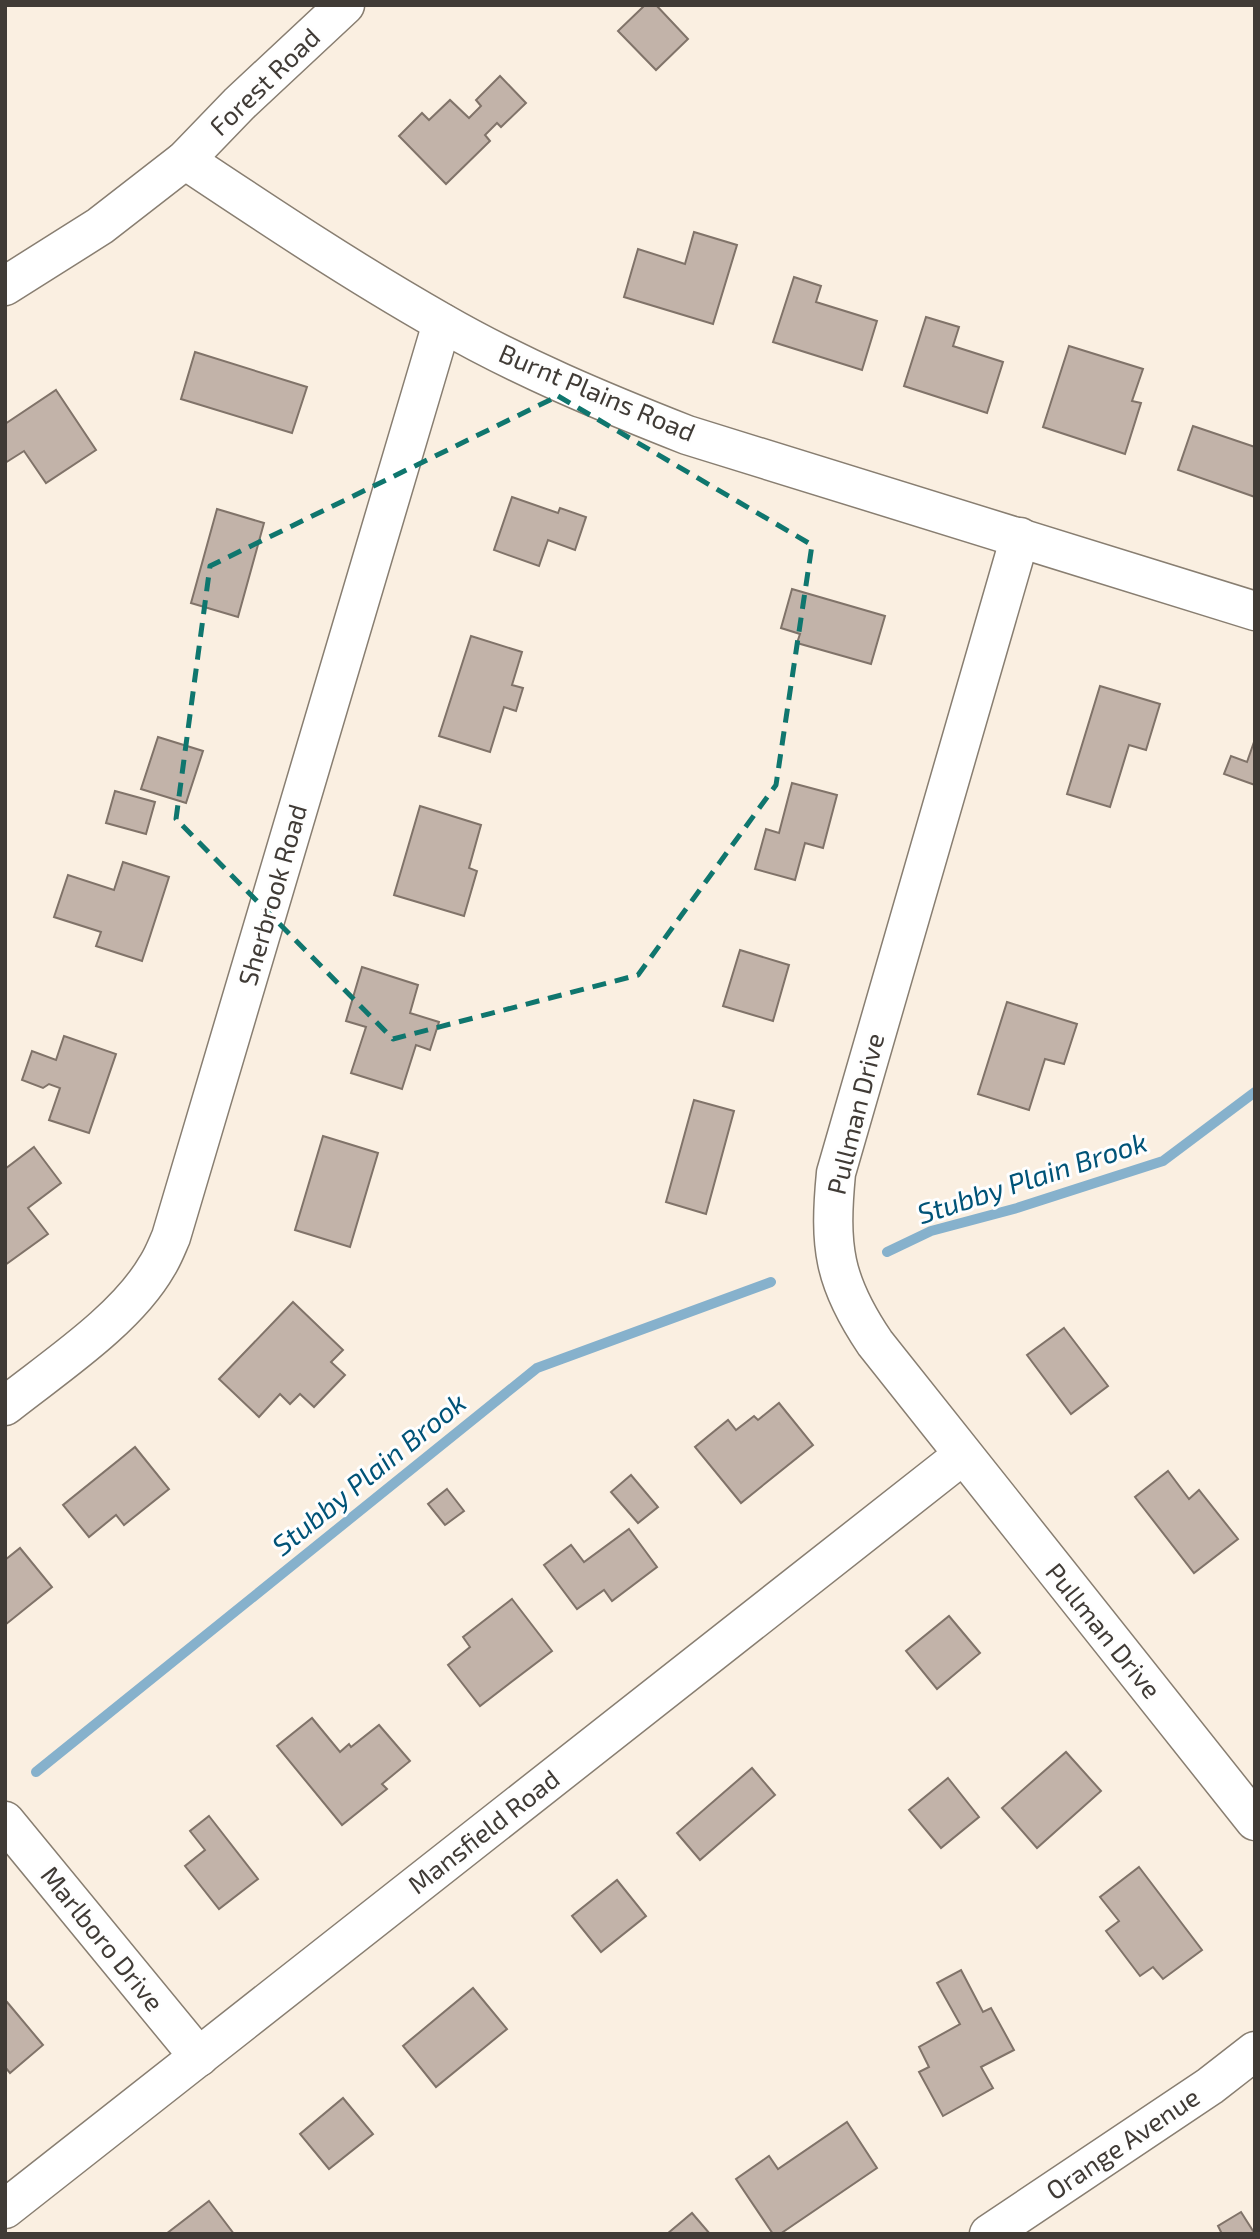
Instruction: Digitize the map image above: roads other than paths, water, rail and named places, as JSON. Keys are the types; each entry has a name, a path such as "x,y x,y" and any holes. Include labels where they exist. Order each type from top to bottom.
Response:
{"street":[{"name":"Forest Road","path":"185,160 239,104 345,5"},
{"path":"5,286 100,226 185,160"},
{"name":"Burnt Plains Road","path":"185,160 442,323 555,380 620,409 687,435 1255,611"},
{"name":"Sherbrook Road","path":"5,1406 110,1322 136,1295 158,1266 171,1237 442,323"},
{"name":"Pullman Drive","path":"1020,537 836,1173 831,1220 834,1253 855,1313 875,1343 1255,1821"},
{"name":"Mansfield Road","path":"5,2209 963,1455"},
{"name":"Marlboro Drive","path":"5,1821 199,2057"},
{"name":"Orange Avenue","path":"989,2234 1210,2086 1255,2051"}],"waterway":[{"name":"Stubby Plain Brook","path":"887,1252 931,1231 1017,1208 1163,1161 1255,1092"},
{"name":"Stubby Plain Brook","path":"36,1772 537,1368 771,1282"}]}
